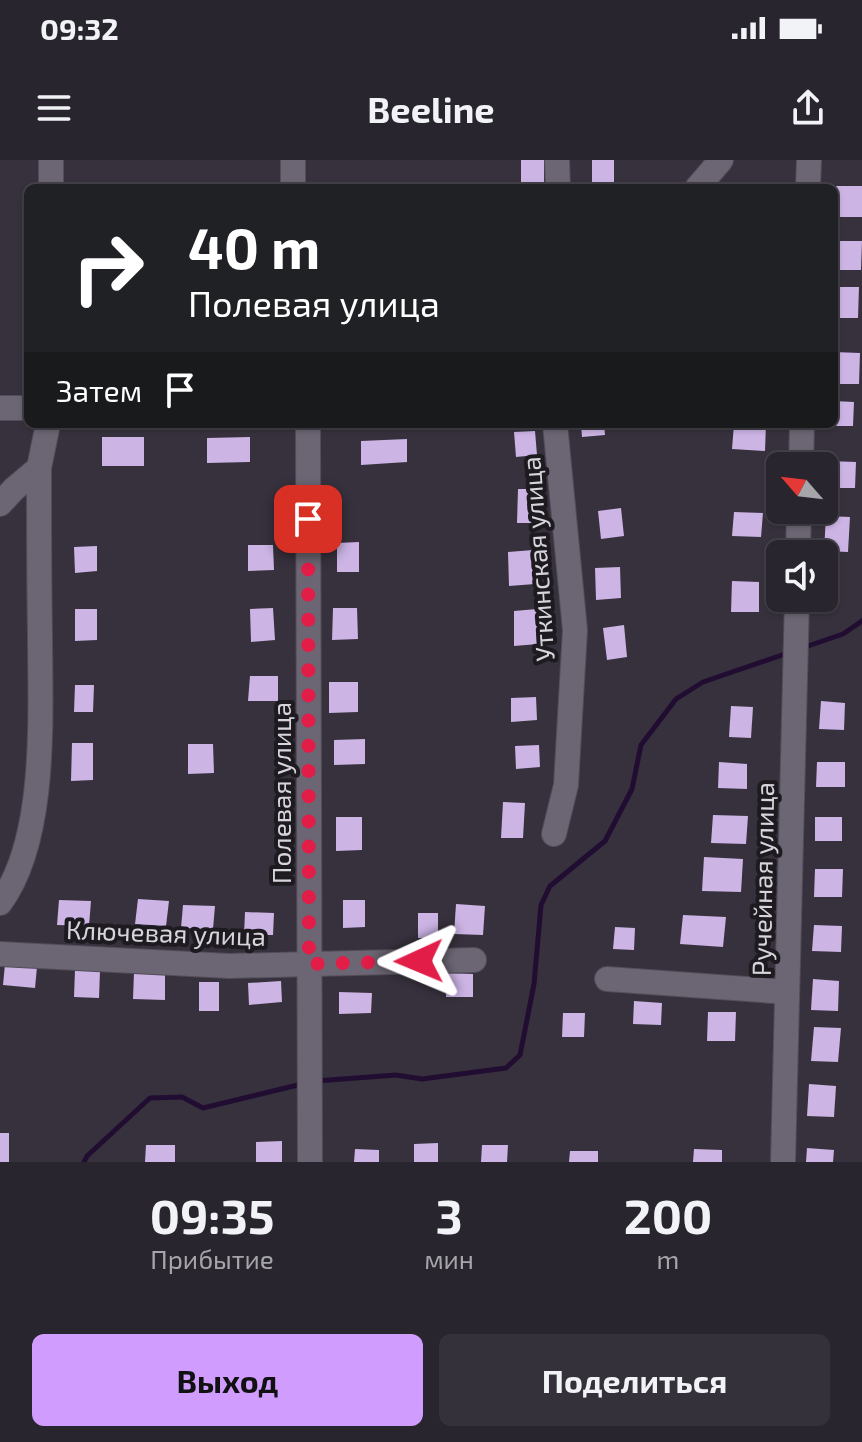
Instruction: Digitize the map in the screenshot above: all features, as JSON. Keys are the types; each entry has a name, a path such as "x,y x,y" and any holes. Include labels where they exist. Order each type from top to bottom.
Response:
{"street":[{"path":"51,160 51,184"},
{"path":"293,160 293,184"},
{"path":"557,160 558,184"},
{"path":"700,184 721,160"},
{"path":"808,184 809,160"},
{"path":"0,408 24,408"},
{"path":"0,903 12,887 31,826 40,741 39,468 47,428"},
{"name":"Полевая улица","path":"308,428 310,1162"},
{"name":"Уткинская улица","path":"554,834 566,785 575,630 555,428"},
{"path":"801,452 802,428"},
{"path":"0,504 39,468"},
{"name":"Ручейная улица","path":"783,1162 797,612"},
{"name":"Ключевая улица","path":"0,954 229,966 474,960"},
{"path":"607,979 787,992"}],"building":[{"path":"521,160 544,160 544,183 521,183"},
{"path":"592,160 614,160 614,183 592,184"},
{"path":"838,186 862,186 862,217 838,217"},
{"path":"838,241 862,241 861,270 838,270"},
{"path":"838,287 859,287 858,318 838,318"},
{"path":"838,352 860,353 859,384 838,384"},
{"path":"838,401 854,402 853,426 838,426"},
{"path":"581,428 604,428 605,435 582,437"},
{"path":"734,428 766,428 765,451 732,449"},
{"path":"535,431 537,455 516,457 514,432"},
{"path":"102,437 144,437 144,466 102,466"},
{"path":"250,437 250,462 207,463 207,438"},
{"path":"407,439 407,462 361,465 361,441"},
{"path":"838,461 856,462 855,488 838,488"},
{"path":"518,489 542,489 542,523 517,523"},
{"path":"621,508 624,536 601,539 598,511"},
{"path":"734,512 763,513 761,537 732,536"},
{"path":"838,516 850,517 848,552 838,552 838,540 825,540 826,524 838,524"},
{"path":"359,542 359,572 337,572 337,543"},
{"path":"248,545 273,545 274,570 248,571"},
{"path":"97,546 97,571 75,573 74,547"},
{"path":"533,550 535,584 509,586 508,552"},
{"path":"620,567 621,598 596,600 595,568"},
{"path":"732,581 759,582 759,612 731,612"},
{"path":"273,608 275,640 251,642 250,609"},
{"path":"333,608 357,608 358,639 332,640"},
{"path":"75,609 97,609 97,640 75,641"},
{"path":"537,609 538,644 514,646 514,611"},
{"path":"624,625 627,657 607,660 603,628"},
{"path":"250,676 278,676 278,701 248,701"},
{"path":"329,682 358,682 358,712 329,713"},
{"path":"75,685 94,685 93,712 74,712"},
{"path":"536,697 537,720 511,722 511,698"},
{"path":"821,701 845,703 844,730 819,729"},
{"path":"731,706 753,707 751,738 729,737"},
{"path":"365,739 365,764 334,765 334,740"},
{"path":"72,743 93,743 93,780 71,781"},
{"path":"188,744 213,744 214,773 188,774"},
{"path":"539,745 540,767 516,769 515,746"},
{"path":"719,762 747,764 747,789 718,788"},
{"path":"817,762 845,762 845,787 816,787"},
{"path":"503,802 525,803 523,838 501,838"},
{"path":"713,815 748,816 746,844 711,843"},
{"path":"336,817 362,817 362,850 336,851"},
{"path":"815,817 842,817 842,841 815,841"},
{"path":"704,857 743,859 741,892 702,891"},
{"path":"815,869 843,869 842,897 814,897"},
{"path":"138,899 169,901 166,926 135,924"},
{"path":"59,900 91,901 89,926 57,925"},
{"path":"343,900 365,900 365,927 343,928"},
{"path":"456,904 485,906 483,935 454,934"},
{"path":"183,905 215,906 213,929 181,928"},
{"path":"245,912 274,913 273,935 244,935"},
{"path":"418,913 438,913 438,938 418,938"},
{"path":"683,915 726,917 723,947 680,944"},
{"path":"814,925 842,926 841,952 812,951"},
{"path":"615,927 635,928 634,950 613,949"},
{"path":"5,964 37,967 35,988 3,985"},
{"path":"75,970 100,971 99,998 74,997"},
{"path":"134,972 165,973 165,1000 133,999"},
{"path":"447,973 473,974 473,997 446,997"},
{"path":"813,979 839,981 838,1011 811,1010"},
{"path":"281,981 282,1002 249,1005 248,983"},
{"path":"199,982 219,982 219,1011 199,1011"},
{"path":"339,992 372,993 371,1013 339,1014"},
{"path":"634,1001 662,1003 661,1025 633,1024"},
{"path":"708,1012 736,1012 735,1041 707,1041"},
{"path":"563,1013 585,1013 584,1037 562,1037"},
{"path":"814,1027 841,1028 838,1062 811,1061"},
{"path":"809,1084 836,1086 834,1117 807,1116"},
{"path":"0,1133 9,1133 9,1162 0,1162"},
{"path":"282,1141 282,1162 256,1162 256,1142"},
{"path":"438,1143 438,1162 414,1162 414,1144"},
{"path":"146,1145 175,1145 175,1162 145,1162"},
{"path":"482,1145 508,1145 507,1162 481,1162"},
{"path":"807,1148 834,1150 833,1162 806,1162"},
{"path":"355,1149 379,1150 379,1162 354,1162"},
{"path":"694,1149 722,1150 722,1162 693,1162"},
{"path":"570,1151 598,1151 598,1162 569,1162"}],"waterway":[{"path":"802,648 843,634 862,621"},
{"path":"316,1081 396,1075 422,1079 506,1068 520,1055 534,984 541,905 550,886 605,841 632,789 641,745 676,699 703,682 788,653"},
{"path":"84,1162 150,1098 182,1097 203,1108 302,1084"}],"route":[{"path":"308,519 309,964 419,961"}]}
